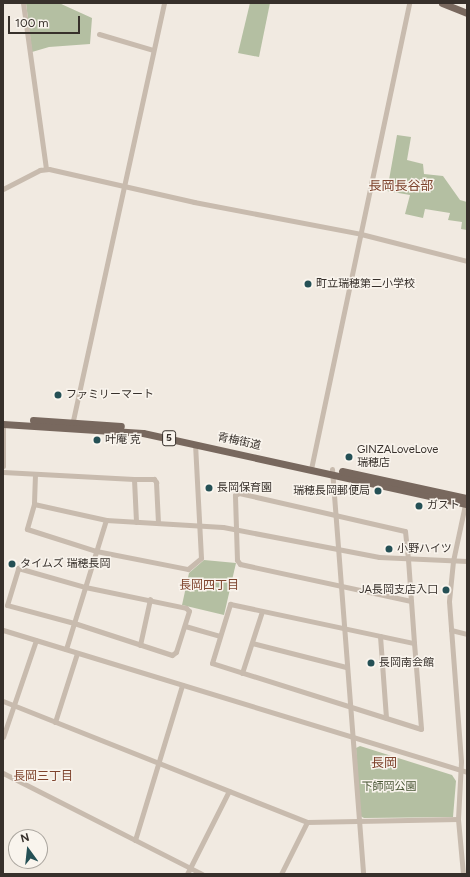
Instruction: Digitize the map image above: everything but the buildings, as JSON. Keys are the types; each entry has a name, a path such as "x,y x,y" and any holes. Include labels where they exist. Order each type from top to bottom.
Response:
{"main road":[{"path":"442,3 467,13"},
{"name":"青梅街道","path":"3,419 143,433 312,467"},
{"name":"青梅街道","path":"3,425 72,425 143,429 332,472 466,500"}],"street":[{"path":"23,3 46,168"},
{"path":"72,425 164,3"},
{"path":"312,467 409,3"},
{"path":"99,34 153,50"},
{"path":"3,189 46,168 123,186 361,234 467,261"},
{"path":"3,425 3,466"},
{"path":"35,474 34,504 27,529 96,551 188,569 201,558 195,444"},
{"path":"3,472 154,479 156,482 158,523"},
{"path":"332,472 363,874"},
{"path":"134,479 136,522"},
{"path":"411,601 240,564 237,560 234,497 236,494 403,530 408,559 411,601 414,643 420,729 212,663 230,604 414,643"},
{"path":"463,874 458,819 464,771 449,601 453,560 466,500"},
{"path":"34,504 106,520 200,525 236,529 379,557 467,561"},
{"path":"66,649 106,520"},
{"path":"18,568 85,587 150,599 186,608 189,611 175,654 140,645 74,623 5,604 18,568"},
{"path":"140,645 150,599"},
{"path":"242,673 262,611"},
{"path":"185,626 220,636"},
{"path":"3,630 464,771"},
{"path":"451,630 467,634"},
{"path":"380,636 386,718"},
{"path":"3,737 15,706 36,640"},
{"path":"252,643 346,667"},
{"path":"55,722 78,653"},
{"path":"135,840 182,684"},
{"path":"3,701 307,822 458,819"},
{"path":"3,773 202,874"},
{"path":"187,874 228,791"},
{"path":"281,874 307,822"}],"green space":[{"path":"26,3 59,3 92,18 90,44 49,47 32,52"},
{"path":"250,3 270,3 259,57 238,53"},
{"path":"397,135 411,137 407,160 423,164 424,174 443,176 460,200 467,202 467,230 461,229 462,222 448,220 450,213 425,209 423,218 405,214 410,195 387,191"},
{"path":"204,560 236,563 224,615 182,605 189,573"},
{"name":"下師岡公園","path":"360,746 452,775 456,781 453,817 364,818 360,816 356,748"}],"place":[{"name":"町立瑞穂第二小学校","path":"308,284"},
{"name":"ファミリーマート","path":"58,395"},
{"name":"叶庵 克","path":"97,440"},
{"name":"GINZALoveLove 瑞穂店","path":"349,457"},
{"name":"長岡保育園","path":"209,488"},
{"name":"瑞穂長岡郵便局","path":"378,491"},
{"name":"ガスト","path":"419,506"},
{"name":"小野ハイツ","path":"389,549"},
{"name":"タイムズ 瑞穂長岡","path":"12,564"},
{"name":"JA長岡支店入口","path":"446,590"},
{"name":"長岡南会館","path":"371,663"}],"district":[{"name":"長岡長谷部","path":"401,186"},
{"name":"長岡四丁目","path":"209,586"},
{"name":"長岡","path":"384,763"},
{"name":"長岡三丁目","path":"43,777"}]}
